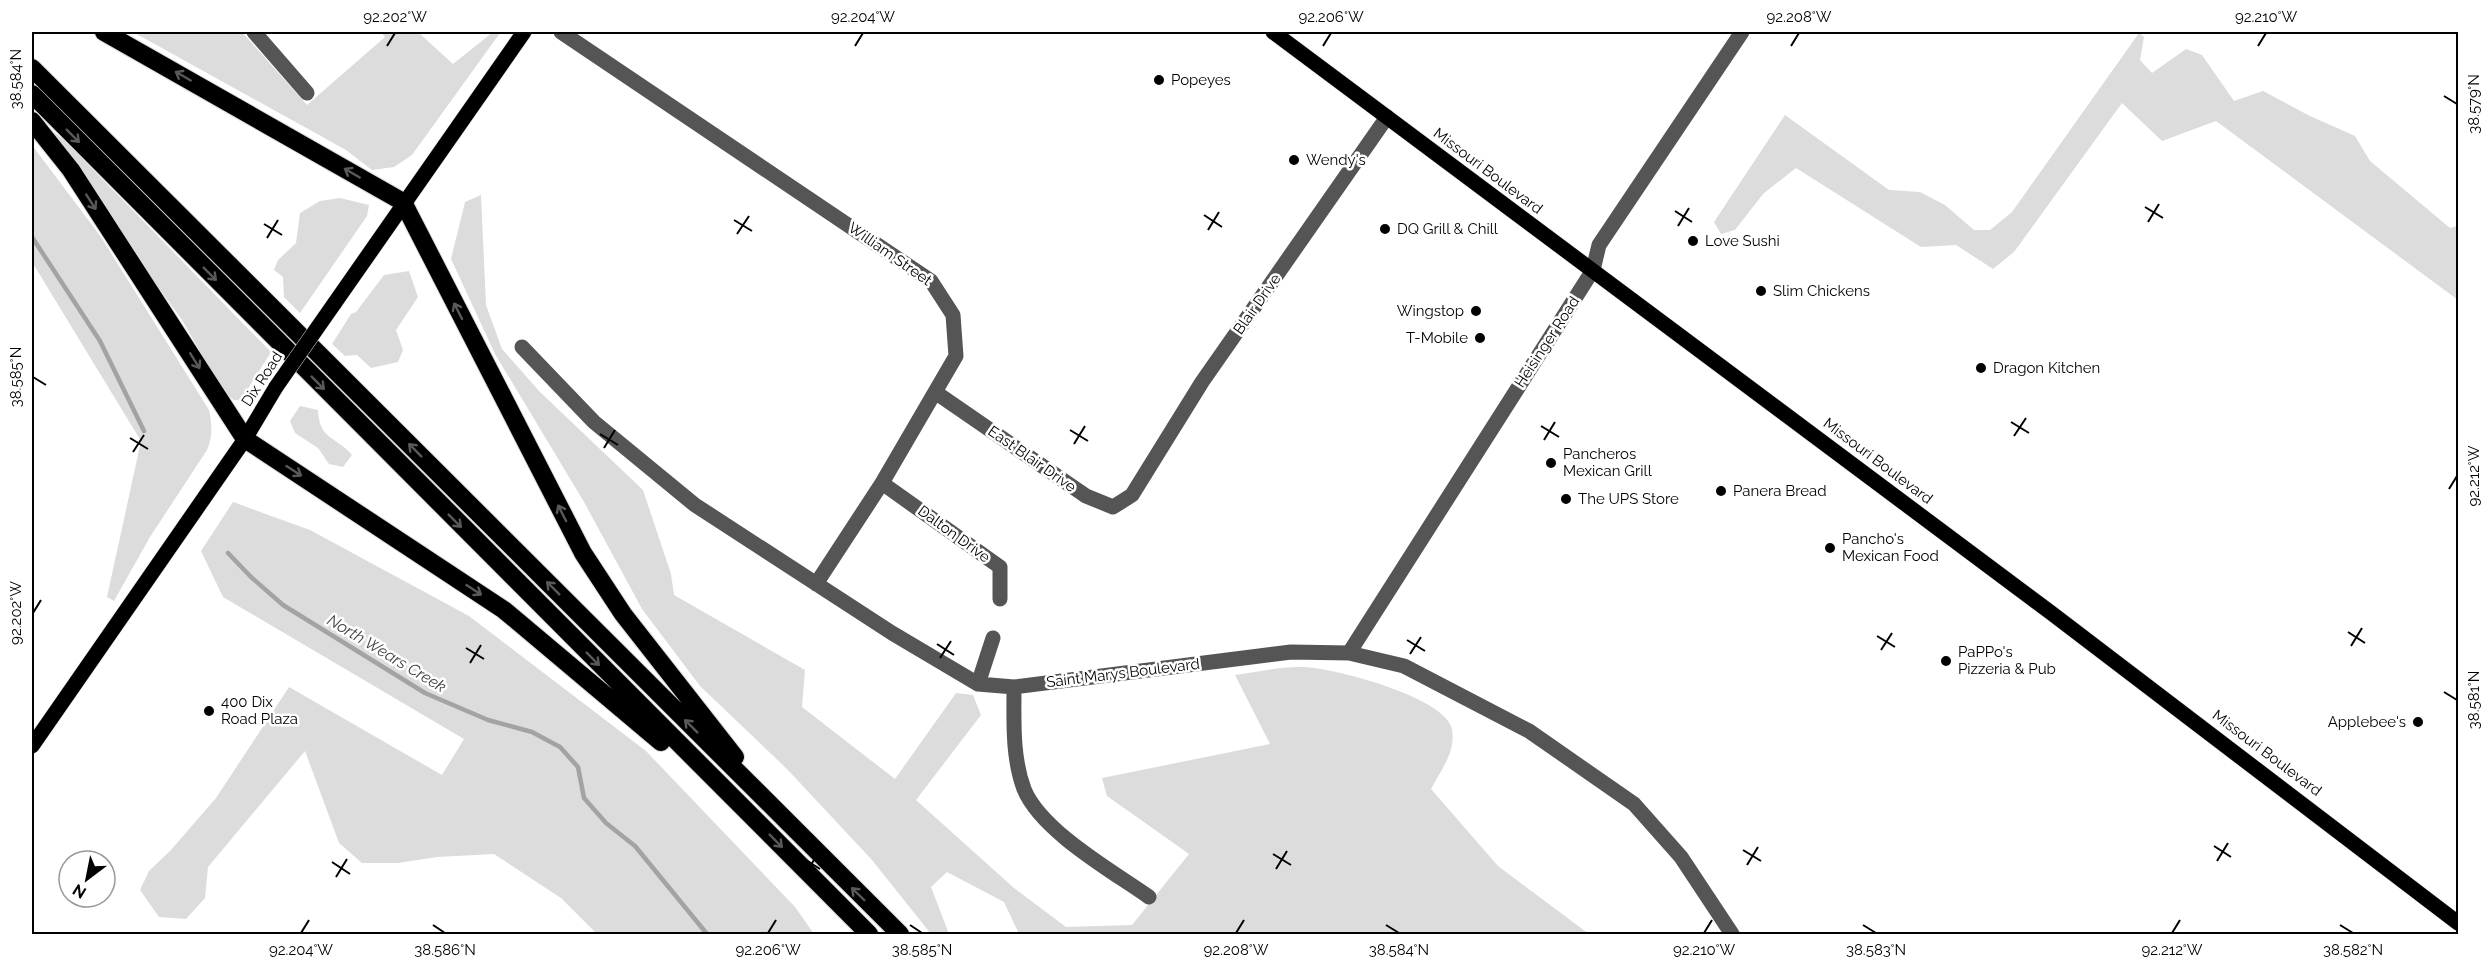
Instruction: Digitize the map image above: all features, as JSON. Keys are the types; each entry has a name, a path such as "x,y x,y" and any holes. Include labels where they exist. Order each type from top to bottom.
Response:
{"highway":[{"path":"104,32 403,202 583,553 623,614 794,831"},
{"path":"32,68 794,831 900,934"},
{"path":"32,94 869,934"},
{"path":"32,121 71,170 245,439 504,610 754,820"}],"main road":[{"name":"Dix Road","path":"32,746 245,439 276,387 403,202 524,32"},
{"name":"Missouri Boulevard","path":"1274,32 2050,612 2458,923"}],"street":[{"path":"254,32 307,93"},
{"name":"William Street","path":"561,32 932,280 953,315 956,356 882,483 816,584"},
{"name":"Heisinger Road","path":"1349,653 1593,270 1599,245 1742,32"},
{"name":"Blair Drive","path":"1132,495 1202,382 1387,117"},
{"name":"Saint Marys Boulevard","path":"522,347 594,422 695,505 892,633 978,684 1014,687 1291,652 1349,653 1404,666 1529,731 1634,804 1681,857 1732,934"},
{"name":"East Blair Drive","path":"935,392 1086,496 1113,507 1132,495"},
{"name":"Dalton Drive","path":"882,483 1000,567 1000,599"},
{"path":"978,684 993,638"},
{"path":"1014,687 1015,745 1024,788 1035,807 1065,838 1149,897"}],"shaded area":[{"path":"133,32 242,32 307,105 385,37 381,32 418,32 453,64 493,32 500,33 412,155 394,167 372,170 346,150"},
{"path":"2139,33 2144,37 2140,60 2152,73 2186,49 2202,55 2234,101 2263,91 2310,116 2355,136 2370,161 2450,228 2458,226 2458,300 2216,121 2162,141 2122,103 2014,252 1993,269 1956,245 1921,247 1796,168 1763,194 1735,230 1721,234 1714,222 1785,115 1889,190 1920,192 1945,205 1974,230 1990,230 2012,212"},
{"path":"39,121 63,139 271,352 241,400 234,400 224,393 182,320"},
{"path":"32,145 101,237 210,415 211,435 207,450 150,537 114,601 107,597 141,441 32,262"},
{"path":"481,195 486,305 502,349 539,391 643,490 671,574 674,595 805,670 802,707 895,779 956,693 973,695 981,715 916,800 1014,888 1066,927 1132,925 1189,854 1107,796 1102,778 1270,744 1235,675 1299,667 1335,672 1384,686 1409,695 1445,717 1452,729 1452,745 1447,760 1431,789 1498,866 1589,934 1019,934 1004,902 947,872 931,887 949,934 931,934 872,860 787,769 700,686 642,609 584,502 495,354 451,259 465,202"},
{"path":"340,198 369,205 367,216 300,313 284,297 283,277 274,270 278,260 296,243 300,213 320,201"},
{"path":"409,271 418,297 396,330 403,350 398,362 371,368 357,355 345,356 332,344 351,314 356,312 384,275"},
{"path":"300,406 318,410 321,427 329,437 352,455 343,467 329,464 318,448 295,433 290,421"},
{"path":"233,502 310,530 469,616 646,751 795,907 814,934 597,934 561,898 494,854 437,857 398,863 362,863 339,843 305,751 208,867 205,898 186,919 159,917 140,890 149,871 170,851 216,798 289,687 442,775 464,739 223,597 201,551"}],"waterway":[{"name":"North Wears Creek","path":"32,237 100,341 144,431"},
{"name":"North Wears Creek","path":"228,553 283,605 425,693 488,720 532,732 560,747 578,767 584,798 606,823 635,846 707,934"}],"place":[{"name":"Popeyes","path":"1159,80"},
{"name":"Wendy's","path":"1294,160"},
{"name":"DQ Grill & Chill","path":"1385,229"},
{"name":"Love Sushi","path":"1693,241"},
{"name":"Slim Chickens","path":"1761,291"},
{"name":"Wingstop","path":"1476,311"},
{"name":"T-Mobile","path":"1480,338"},
{"name":"Dragon Kitchen","path":"1981,368"},
{"name":"Pancheros Mexican Grill","path":"1551,463"},
{"name":"Panera Bread","path":"1721,491"},
{"name":"The UPS Store","path":"1566,499"},
{"name":"Pancho's Mexican Food","path":"1830,548"},
{"name":"PaPPo's Pizzeria & Pub","path":"1946,661"},
{"name":"400 Dix Road Plaza","path":"209,711"},
{"name":"Applebee's","path":"2418,722"}]}
